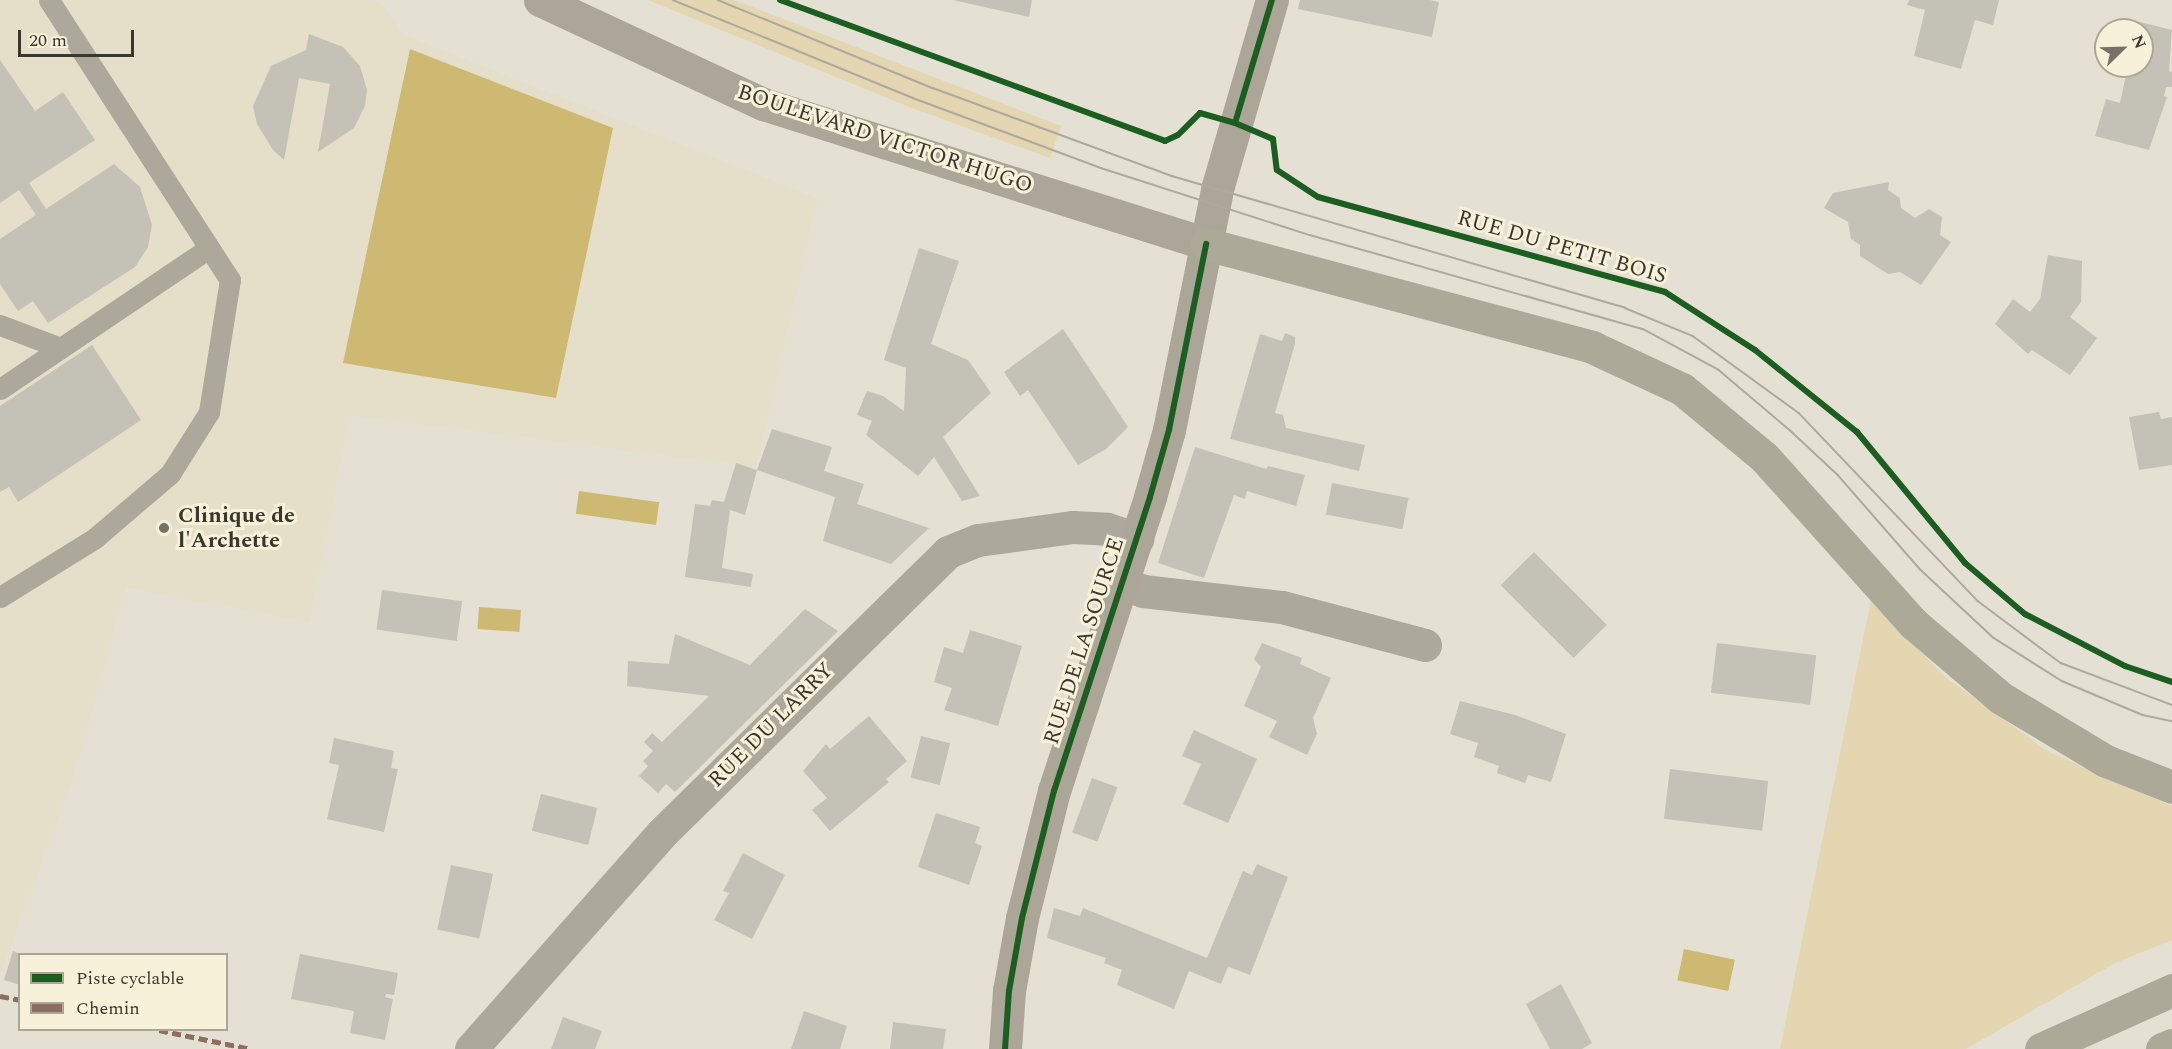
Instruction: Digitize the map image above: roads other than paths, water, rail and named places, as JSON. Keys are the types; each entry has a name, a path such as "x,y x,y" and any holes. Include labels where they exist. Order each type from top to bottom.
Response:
{"main road":[{"name":"BOULEVARD VICTOR HUGO","path":"540,0 763,104 1206,244"},
{"name":"RUE DE LA SOURCE","path":"1005,1049 1009,991 1022,918 1054,791 1137,539 1168,430 1206,244 1235,123 1272,0"},
{"path":"1206,244 1592,347 1682,389 1764,456 1914,624 2001,698 2106,761 2172,787"},
{"path":"2041,1049 2172,990"},
{"path":"2162,1049 2172,1045"}],"street":[{"name":"RUE DU LARRY","path":"471,1049 662,833 948,552 978,540 1073,527 1107,529 1137,539"},
{"path":"1122,584 1143,591 1282,607 1425,645"}],"lane":[{"path":"0,597 95,538 170,474 209,412 230,280 49,0"},
{"path":"4,383 61,348 209,248"},
{"path":"0,325 61,348"}],"tram line":[{"path":"673,0 913,98 1101,168 1310,235 1643,329 1719,370 1791,431 1838,475 1920,569 1994,638 2062,681 2143,715 2172,721"},
{"path":"718,0 933,88 1172,176 1625,308 1693,336 1799,413 1978,601 2061,663 2172,705"}],"place":[{"name":"Clinique de l'Archette","path":"164,528"}]}
